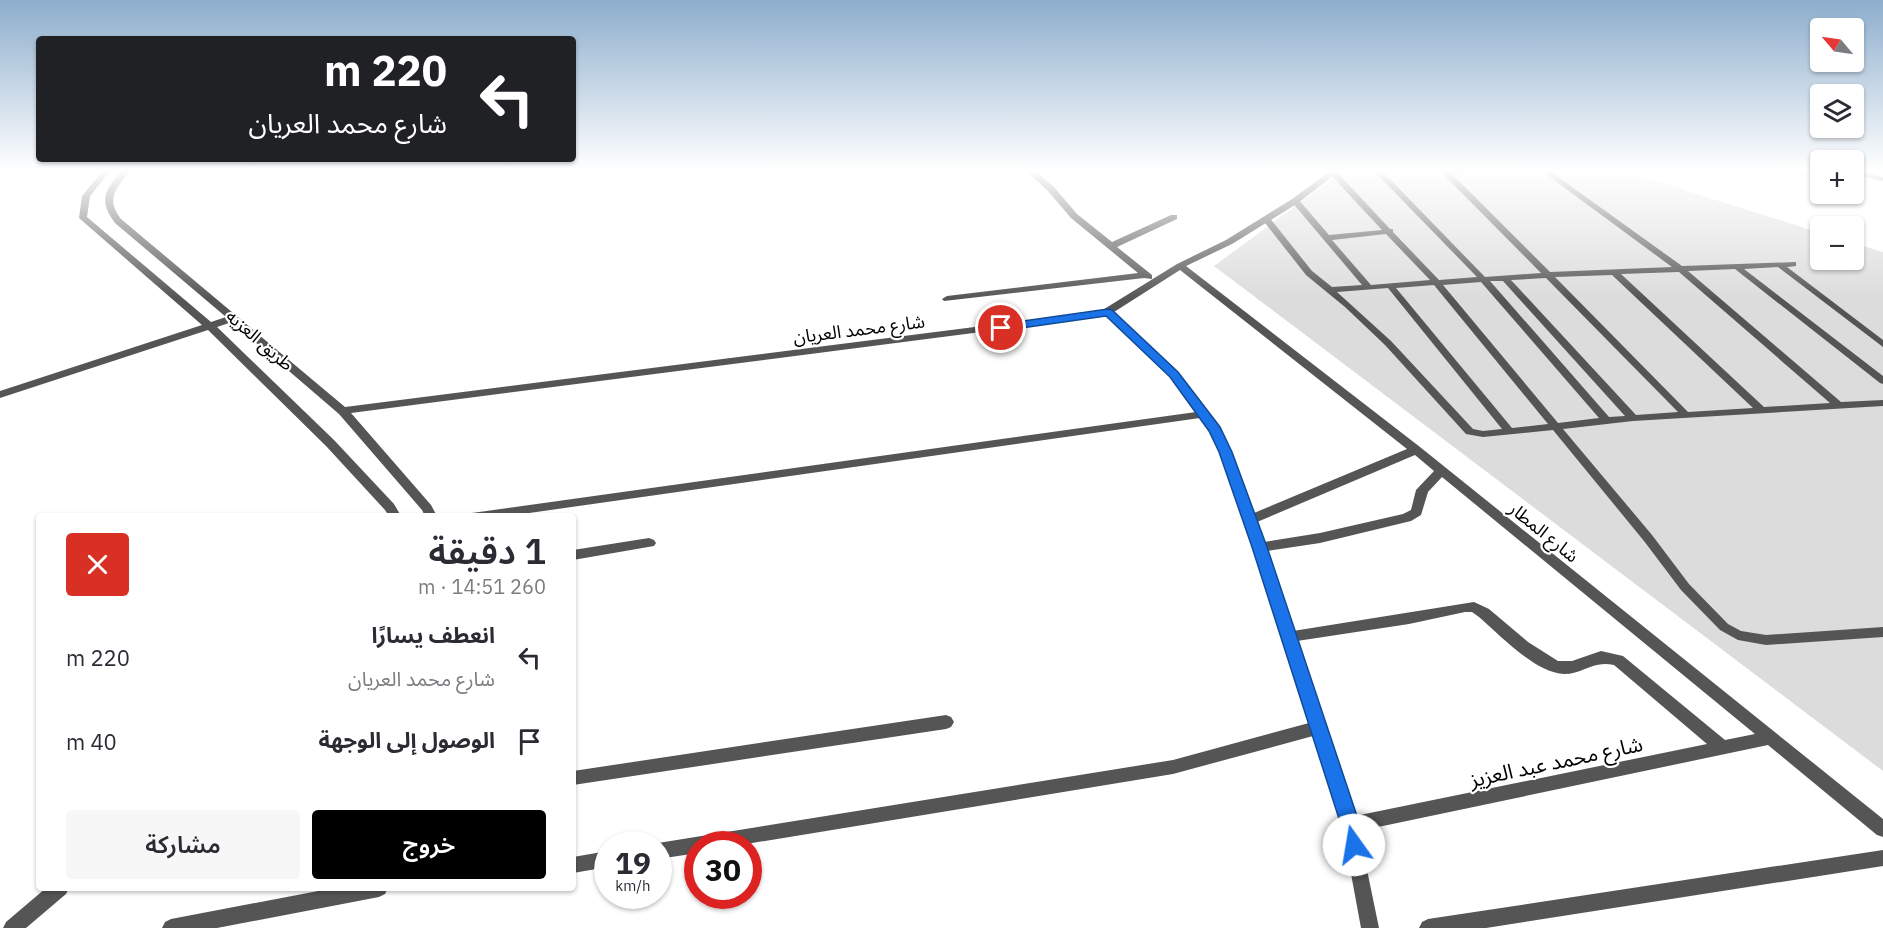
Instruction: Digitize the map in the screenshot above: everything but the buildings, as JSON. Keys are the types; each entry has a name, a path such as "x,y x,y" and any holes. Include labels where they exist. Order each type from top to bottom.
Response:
{"street":[{"name":"طريق العزيه","path":"82,212 83,218 94,230 209,326 330,443 393,513"},
{"name":"طريق العزيه","path":"110,212 343,411 430,513"},
{"path":"1071,212 1150,278"},
{"name":"شارع محمد العريان","path":"343,411 1108,312 1150,278 1229,242 1277,212"},
{"path":"1111,246 1174,217"},
{"name":"شارع المطار","path":"1180,266 1416,450 1883,829"},
{"path":"947,299 1150,278"},
{"path":"1108,312 1174,374 1204,414 1226,452 1350,825 1370,928"},
{"path":"0,395 234,318"},
{"path":"497,513 1204,414"},
{"path":"1250,520 1416,450"},
{"path":"1259,547 1320,538 1407,518 1417,512 1422,490 1441,471"},
{"path":"576,555 649,543"},
{"path":"1289,637 1409,619 1465,607 1474,608 1484,613 1553,667 1574,666 1601,656 1618,660 1723,748"},
{"path":"576,778 946,722"},
{"path":"672,849 1173,767 1317,728"},
{"name":"شارع محمد عبد العزيز","path":"1350,825 1770,738"},
{"path":"1428,928 1883,858"},
{"path":"576,864 594,861"},
{"path":"12,928 56,891"},
{"path":"171,928 363,891"}],"lane":[{"path":"1305,212 1369,288"},
{"path":"1373,212 1436,281 1648,538 1684,587 1724,627 1738,635 1766,640 1883,632"},
{"path":"1418,212 1482,278 1606,420"},
{"path":"1486,212 1686,415"},
{"path":"1603,212 1682,270 1838,405"},
{"path":"1266,219 1309,273 1348,305 1388,344 1470,432 1483,434 1606,420 1883,403"},
{"path":"1327,237 1390,231"},
{"path":"1328,290 1547,274 1794,264"},
{"path":"1780,265 1883,344"},
{"path":"1738,268 1883,381"},
{"path":"1614,272 1761,410"},
{"path":"1504,277 1633,418"},
{"path":"1390,286 1508,430"}],"shaded area":[{"path":"1287,212 1755,212 1810,230 1810,270 1864,270 1864,246 1883,252 1883,771 1214,266"}],"route":[{"path":"1001,328 1108,312 1174,374 1215,430 1226,452 1250,520 1350,825 1354,845"}]}
